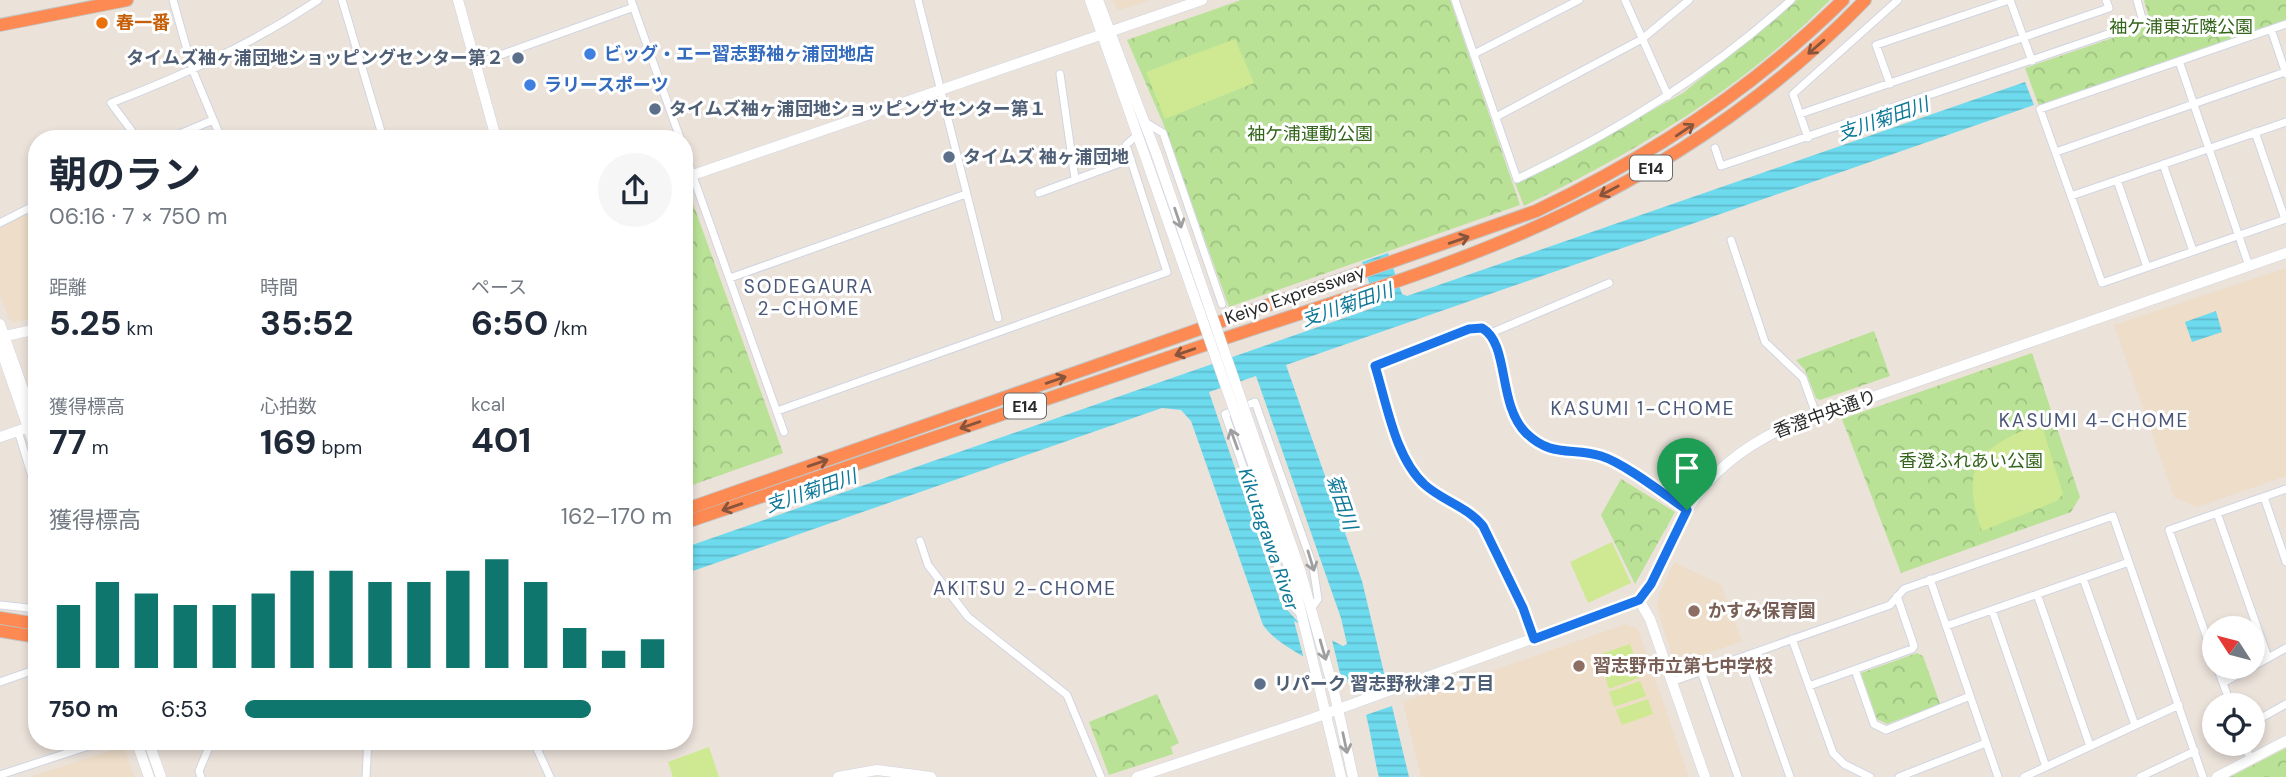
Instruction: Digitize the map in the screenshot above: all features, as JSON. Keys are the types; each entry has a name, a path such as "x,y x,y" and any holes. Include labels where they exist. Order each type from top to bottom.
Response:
{"highway":[{"path":"0,26 127,0"},
{"name":"Keiyo Expressway","path":"693,507 1536,211 1648,153 1748,85 1843,0"},
{"name":"Keiyo Expressway","path":"693,520 1401,278 1567,213 1689,146 1788,71 1865,0"},
{"path":"0,618 28,623"},
{"path":"0,631 28,636"}],"street":[{"path":"173,0 193,71 217,130"},
{"path":"131,130 111,103 193,71 267,34 318,0"},
{"path":"342,0 381,130"},
{"path":"458,0 494,130"},
{"path":"918,0 998,318"},
{"path":"1090,0 1107,33 1156,153 1296,574 1302,616 1322,695 1333,711 1353,777"},
{"path":"1098,0 1137,135 1311,609 1334,691 1333,711 1341,777"},
{"path":"693,175 1202,0"},
{"path":"1455,0 1517,179 1569,154 1668,96 1698,76 1791,0"},
{"path":"1474,54 1579,0"},
{"path":"1625,0 1668,96"},
{"path":"1496,117 1642,39 1689,0"},
{"path":"1808,138 1793,94 1898,0"},
{"path":"1890,83 1876,45 2010,0 2032,61"},
{"path":"1800,114 2109,8 2106,0"},
{"path":"1715,148 1721,166 2032,61 2140,23 2143,18 2137,0"},
{"path":"475,64 632,4 677,130"},
{"path":"2255,132 2285,219 2102,283 2040,109 2286,23"},
{"path":"2056,152 2286,73 2271,29"},
{"path":"2179,61 2249,266"},
{"path":"1060,74 1075,178"},
{"path":"189,130 213,120"},
{"path":"2071,196 2286,121"},
{"path":"1145,122 1163,133 1222,304"},
{"path":"777,411 1167,272 1126,145 1137,135"},
{"path":"1039,192 1130,159"},
{"path":"2163,164 2193,251"},
{"path":"2117,180 2147,267"},
{"path":"693,189 730,278 784,432"},
{"path":"730,278 966,194"},
{"path":"0,223 28,209"},
{"path":"1731,240 1765,342 1803,378 1817,416"},
{"name":"香澄中央通り","path":"1639,600 1651,584 1687,510 1716,474 1743,450 1781,429 2286,253"},
{"path":"1491,333 1609,283"},
{"path":"0,324 28,418"},
{"path":"1534,639 1523,608 1483,526 1476,517 1427,487 1410,468 1375,366 1469,329 1482,328 1491,333 1500,353 1503,383 1509,403 1529,436 1562,453 1600,456 1687,510"},
{"path":"2,336 28,330"},
{"path":"0,347 28,419"},
{"path":"1302,616 1290,603 1225,414 1255,402 1313,566 1318,599 1311,609"},
{"path":"0,437 28,428"},
{"path":"2202,624 2169,530 2286,489"},
{"path":"2264,497 2286,562"},
{"path":"2217,513 2267,658"},
{"path":"1671,682 1890,605 1904,589 1930,579 2113,516 2203,777"},
{"path":"920,541 928,565 968,617 1067,695 1101,777"},
{"path":"1946,626 2129,562"},
{"path":"2083,578 2134,725"},
{"path":"1930,579 1998,777"},
{"path":"2038,594 2090,746"},
{"path":"1809,686 1914,646 1897,596"},
{"path":"1137,777 1399,688 1639,600 1650,619 1704,777"},
{"path":"0,605 28,608"},
{"path":"1992,610 2046,767"},
{"path":"1792,639 1833,753 1844,764 1870,777"},
{"path":"2223,683 2286,648"},
{"path":"1747,655 1790,777"},
{"path":"1855,670 1874,724 1886,730 1970,696"},
{"path":"1701,671 1738,777"},
{"path":"0,682 28,672"},
{"path":"2222,679 2227,693"},
{"path":"2265,716 2286,704"},
{"path":"2024,777 2179,705"},
{"path":"2217,777 2286,741"},
{"path":"1899,777 1986,743"},
{"path":"0,775 76,750"},
{"path":"140,750 149,777"},
{"path":"152,750 161,777"},
{"path":"201,777 199,771 208,750"},
{"path":"366,777 367,750"},
{"path":"538,750 550,777"},
{"path":"2140,777 2194,751"},
{"path":"2248,756 2250,760"},
{"path":"838,777 877,770 931,777"}],"shaded area":[{"path":"1113,0 1151,0 1120,10 1116,8"},
{"path":"28,213 28,320 14,322 9,319 0,294 0,227"},
{"path":"2286,268 2286,476 2197,507 2174,497 2114,325"},
{"name":"かすみ保育園","path":"1674,562 1721,585 1742,641 1675,665 1657,607 1660,593"},
{"name":"習志野市立第七中学校","path":"1626,624 1638,629 1689,777 1421,777 1403,702"},
{"path":"112,750 125,750 134,777 30,777"}],"green space":[{"name":"袖ケ浦運動公園","path":"1241,0 1450,0 1520,205 1229,307 1163,123 1127,40"},
{"path":"1797,0 1830,0 1761,62 1686,116 1607,164 1524,206 1515,183 1555,165 1683,93"},
{"name":"袖ケ浦東近隣公園","path":"2144,0 2286,0 2286,20 2039,106 2025,68 2151,25"},
{"path":"1235,39 1254,83 1165,119 1146,72"},
{"path":"693,204 783,453 693,485"},
{"path":"1874,331 1890,376 1820,400 1816,398 1805,370 1796,360"},
{"name":"香澄ふれあい公園","path":"2032,353 2080,497 2071,512 1901,573 1842,419"},
{"path":"2041,423 2063,494 2057,501 1982,531 1973,489 1974,474 1980,461 2003,441"},
{"path":"1621,479 1675,512 1635,584 1601,515"},
{"path":"1612,542 1631,583 1588,603 1570,562"},
{"path":"1630,644 1635,659 1604,670 1598,655"},
{"path":"1917,653 1923,656 1940,704 1887,724 1877,719 1861,673"},
{"path":"1635,662 1641,677 1609,689 1604,673"},
{"path":"1640,681 1646,696 1614,707 1609,692"},
{"path":"1157,694 1179,743 1171,747 1173,754 1109,775 1089,722"},
{"path":"1648,699 1653,714 1622,725 1616,710"},
{"path":"709,747 719,777 673,777 668,762"},
{"path":"2286,748 2286,777 2230,777"}],"water":[{"path":"2025,82 2034,105 1286,365 1362,581 1409,777 1379,777 1365,713 1352,685 1286,646 1263,625 1191,421 1181,410 1162,408 693,571 693,545 1373,308 1376,303 1362,262 1388,253 1402,294 1407,296","holes":["1256,376 1341,618 1347,644 1343,646 1300,624 1281,603 1209,392"]},
{"path":"2216,311 2222,332 2192,342 2185,322"}],"pier":[{"path":"1294,621 1332,640 1342,682 1305,663"},
{"path":"1389,678 1395,705 1360,717 1351,691"}],"place":[{"name":"春一番","path":"102,23"},
{"name":"ビッグ・エー習志野袖ヶ浦団地店","path":"590,54"},
{"name":"タイムズ袖ヶ浦団地ショッピングセンター第２","path":"518,58"},
{"name":"ラリースポーツ","path":"530,85"},
{"name":"タイムズ袖ヶ浦団地ショッピングセンター第１","path":"655,109"},
{"name":"タイムズ 袖ヶ浦団地","path":"949,157"},
{"name":"かすみ保育園","path":"1694,611"},
{"name":"習志野市立第七中学校","path":"1579,666"},
{"name":"リパーク 習志野秋津２丁目","path":"1260,684"}],"district":[{"name":"SODEGAURA 2-CHOME","path":"809,297"},
{"name":"KASUMI 1-CHOME","path":"1643,408"},
{"name":"KASUMI 4-CHOME","path":"2094,420"},
{"name":"AKITSU 2-CHOME","path":"1025,588"}],"route":[{"path":"1482,328 1491,333 1495,340 1500,353 1503,383 1521,429 1549,449 1562,453 1600,456 1613,462 1687,510 1651,584 1639,600 1534,639 1523,608 1483,526 1476,517 1427,487 1410,468 1375,366 1469,329 1482,328"}],"water label":[{"name":"支川菊田川","path":"1883,119"},
{"name":"支川菊田川","path":"1347,305"},
{"name":"支川菊田川","path":"811,491"},
{"name":"菊田川","path":"1342,502"},
{"name":"Kikutagawa River","path":"1269,539"}]}
